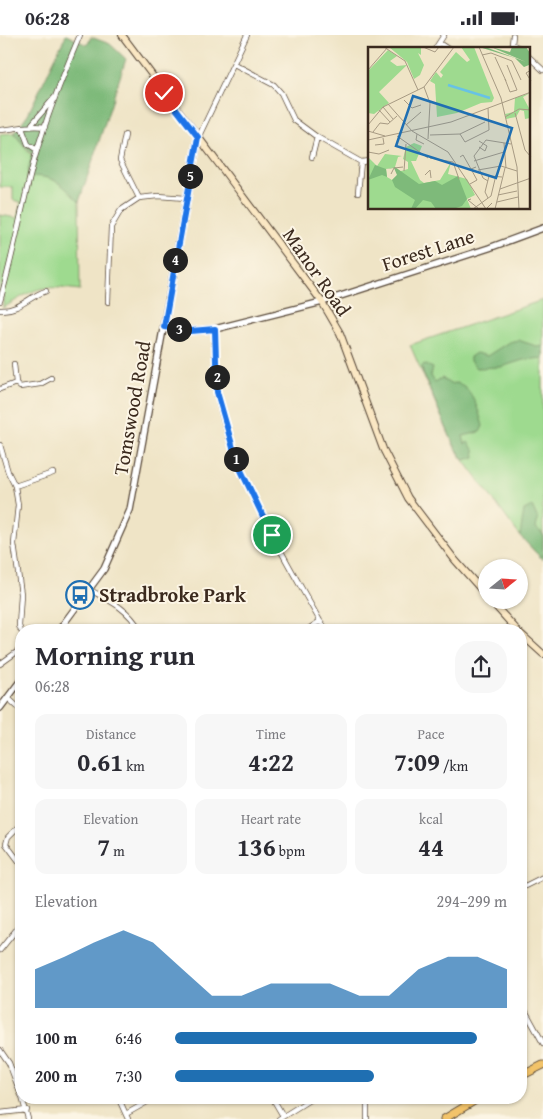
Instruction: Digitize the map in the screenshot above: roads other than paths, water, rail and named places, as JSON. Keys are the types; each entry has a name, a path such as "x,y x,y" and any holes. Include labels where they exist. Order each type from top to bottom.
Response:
{"main road":[{"name":"Manor Road","path":"122,35 322,302 340,333 383,449 408,498 455,561 478,586"},
{"path":"498,609 512,624"},
{"path":"527,639 543,654"},
{"path":"527,1073 543,1065"},
{"path":"444,1119 470,1104"}],"street":[{"path":"0,301 13,259 37,150 80,35"},
{"path":"198,137 247,35"},
{"path":"436,47 444,35"},
{"path":"511,46 513,35"},
{"path":"439,43 445,47"},
{"path":"530,58 543,70"},
{"path":"234,64 274,85 281,93 294,120 316,137 361,162 368,161"},
{"path":"0,129 22,128 32,124 56,96"},
{"path":"32,124 45,127"},
{"path":"22,128 28,144 37,150"},
{"path":"125,135 120,160 139,198"},
{"name":"Tomswood Road","path":"64,624 104,569 130,511 198,137"},
{"path":"312,157 316,137"},
{"path":"358,193 361,162"},
{"path":"108,302 111,227 121,210 139,198 158,196 186,198"},
{"name":"Forest Lane","path":"164,327 191,331 215,329 322,302 499,244 543,227"},
{"path":"0,310 16,308 34,295 46,291"},
{"path":"215,329 217,392 237,462 272,535 322,624"},
{"path":"14,364 16,383 20,387 27,387 51,378"},
{"path":"0,389 16,383"},
{"path":"0,445 8,472 15,486 18,505 14,544 21,594 20,624"},
{"path":"15,486 53,473"},
{"path":"91,589 124,610 136,624"},
{"path":"316,624 320,621"},
{"path":"0,664 15,653"},
{"path":"0,708 15,689"},
{"path":"8,698 15,704"},
{"path":"0,849 6,844 8,837 15,830"},
{"path":"6,844 15,857"},
{"path":"527,885 543,877"},
{"path":"0,950 15,931"},
{"path":"527,1014 543,1043"},
{"path":"0,1050 9,1063 15,1078"},
{"path":"25,1104 28,1119"},
{"path":"121,1104 127,1116 145,1104"},
{"path":"275,1104 281,1118 303,1104"},
{"path":"366,1104 367,1119"},
{"path":"0,1113 27,1110"}],"place":[{"name":"Stradbroke Park","path":"80,595"}]}
